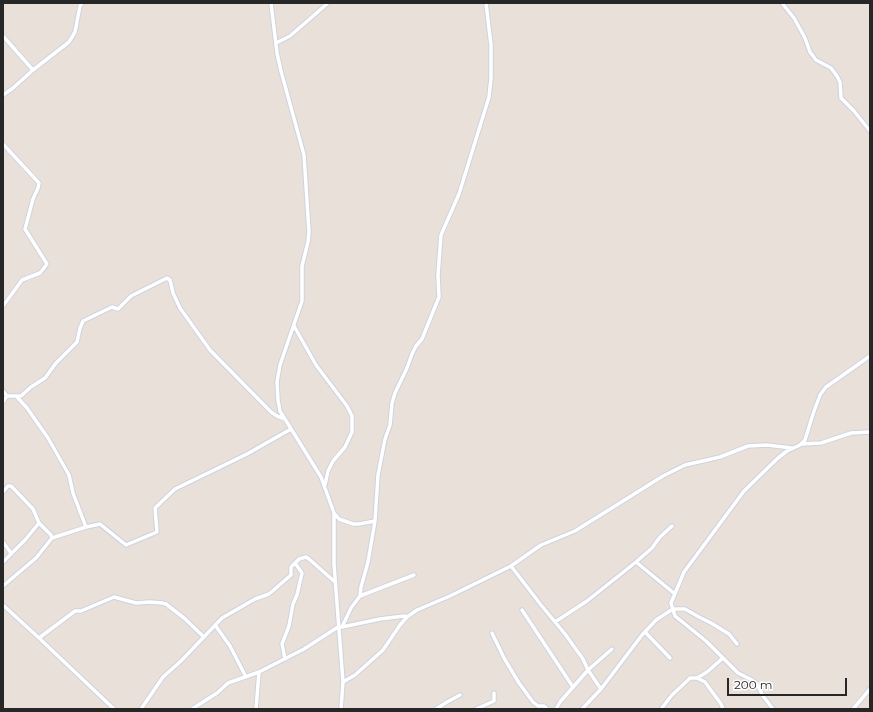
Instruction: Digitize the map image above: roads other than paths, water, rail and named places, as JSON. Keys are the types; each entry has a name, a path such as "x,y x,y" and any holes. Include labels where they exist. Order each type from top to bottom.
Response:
{"street":[{"path":"3,94 18,84 72,39 82,3"},
{"path":"271,3 281,71 304,155 308,242 302,266 302,301 280,365 277,382 279,408 321,477 334,513 335,582 340,627 343,682 342,709"},
{"path":"276,43 290,36 328,3"},
{"path":"340,627 360,596 368,562 375,521 378,475 385,439 390,425 394,393 416,346 422,339 439,297 438,275 440,235 459,194 489,97 491,78 491,45 486,3"},
{"path":"782,3 794,18 805,38 810,52 816,60 831,68 837,76 840,82 841,98 870,131"},
{"path":"3,36 33,70"},
{"path":"3,144 39,183 32,199 25,229 47,264 40,273 22,280 3,306"},
{"path":"7,396 21,396 48,376 56,363 77,342 83,321 112,307 118,309 131,296 167,278 170,280 172,293 180,308 210,350 271,412 285,419"},
{"path":"294,326 316,365 347,406 352,416 352,432 345,447 333,461 328,471 325,485"},
{"path":"800,445 806,438 820,395 826,387 870,356"},
{"path":"3,391 7,396"},
{"path":"3,402 7,396"},
{"path":"16,396 27,408 48,438 69,475 72,493 86,527"},
{"path":"3,586 36,558 52,538 100,524 126,545 157,532 155,508 175,489 247,454 291,429"},
{"path":"773,709 763,696 757,684 738,673 706,641 675,616 671,603 684,572 744,491 778,458 792,448 800,445 821,442 851,433 870,432"},
{"path":"343,682 355,675 382,650 407,617 417,610 450,596 511,566 541,545 575,531 685,464 720,457 748,446 767,445 792,448"},
{"path":"3,492 8,486 11,486 33,510 39,523 52,538"},
{"path":"334,513 339,519 353,524 375,521"},
{"path":"3,562 39,523"},
{"path":"555,622 587,601 636,562 652,548 660,537 672,526"},
{"path":"3,542 12,553"},
{"path":"142,709 163,677 222,618 234,610 269,594 291,575 291,567 299,559 306,557 335,582"},
{"path":"636,562 675,594"},
{"path":"285,659 282,644 289,626 293,604 297,595 302,573 295,563"},
{"path":"511,566 583,659 588,670 601,689"},
{"path":"291,567 302,573"},
{"path":"360,596 414,575"},
{"path":"39,638 75,611 81,611 114,597 136,603 150,602 166,604 184,618 204,637"},
{"path":"3,605 114,709"},
{"path":"582,709 601,689 645,632 656,620 673,609 685,609 711,623 729,634 736,644"},
{"path":"522,610 573,687"},
{"path":"192,709 217,693 228,682 259,672 285,659 340,627 380,619 404,616 407,617"},
{"path":"216,625 230,646 246,677"},
{"path":"645,632 670,658"},
{"path":"492,634 504,658 523,689 533,702 538,706 544,706 547,709"},
{"path":"556,709 560,702 588,670 612,649"},
{"path":"697,678 707,672 723,658"},
{"path":"256,709 259,672"},
{"path":"664,708 672,695 690,678 697,678 705,682 723,709"},
{"path":"853,709 870,689"},
{"path":"476,709 494,700 494,694"},
{"path":"436,709 460,695"}]}
